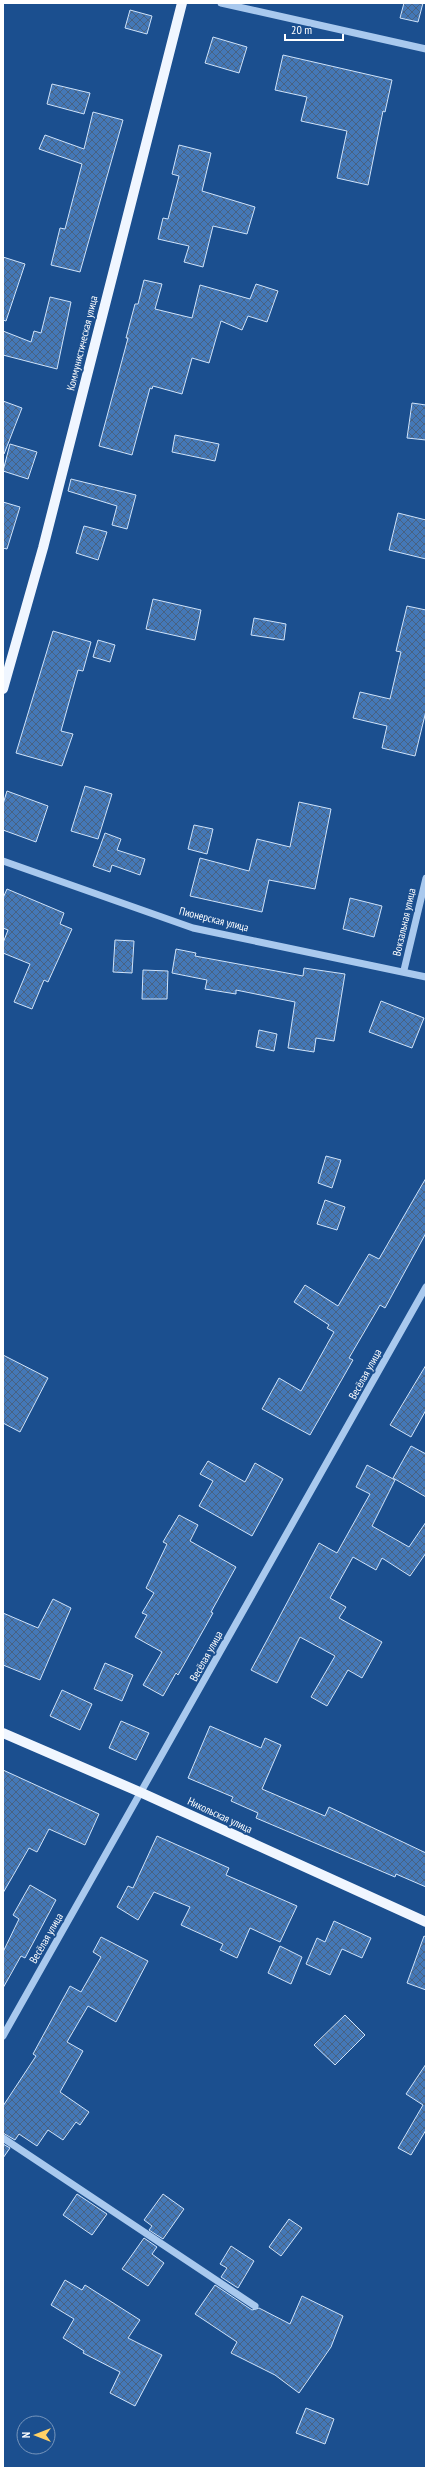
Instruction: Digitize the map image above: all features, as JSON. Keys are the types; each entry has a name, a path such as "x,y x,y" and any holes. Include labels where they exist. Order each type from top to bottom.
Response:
{"main road":[{"name":"Коммунистическая улица","path":"3,689 45,540 182,3"},
{"name":"Никольская улица","path":"3,1733 142,1793 426,1922"}],"street":[{"path":"220,3 426,49"},
{"name":"Пионерская улица","path":"3,861 193,928 404,970 426,977"},
{"name":"Вокзальная улица","path":"404,970 426,878"},
{"name":"Весёлая улица","path":"3,2036 142,1793 426,1287"},
{"path":"3,2138 254,2306"}],"building":[{"path":"404,3 423,3 418,22 400,18"},
{"path":"130,10 152,16 147,34 125,28"},
{"path":"213,37 247,47 239,73 205,63"},
{"path":"283,55 392,80 385,112 383,111 368,185 337,178 347,131 301,121 307,97 275,90"},
{"path":"52,84 90,93 84,114 47,104"},
{"path":"93,112 123,120 80,272 51,265 60,228 65,229 82,164 39,149 45,135 84,149"},
{"path":"179,145 211,153 202,191 255,207 247,234 213,226 203,267 184,262 189,246 158,239 163,218 168,219 179,176 172,174"},
{"path":"3,257 25,264 6,321 3,320"},
{"path":"144,280 162,284 155,309 192,318 200,285 250,299 256,284 278,291 267,322 248,316 242,330 221,321 209,363 192,358 182,394 153,386 152,389 150,388 132,455 99,446 128,338 126,338 135,304 138,304"},
{"path":"50,297 71,302 57,369 3,355 3,331 31,342 34,331 41,333"},
{"path":"3,401 22,408 4,454 3,454"},
{"path":"412,403 426,405 426,440 407,438"},
{"path":"175,435 219,444 215,461 172,452"},
{"path":"10,444 37,452 28,479 3,471"},
{"path":"71,479 136,495 127,529 112,525 117,506 68,491"},
{"path":"3,502 20,507 7,549 3,548"},
{"path":"398,513 426,520 426,559 389,550"},
{"path":"84,526 107,532 98,560 76,553"},
{"path":"153,599 201,610 195,640 146,629"},
{"path":"407,606 426,610 426,711 415,756 382,748 387,726 353,718 360,692 390,699 401,652 396,651"},
{"path":"254,618 286,624 284,640 251,635"},
{"path":"53,631 91,642 83,671 78,670 61,731 73,734 62,766 16,753"},
{"path":"98,640 115,645 110,662 93,657"},
{"path":"85,786 112,794 98,839 71,831"},
{"path":"7,791 48,806 36,842 3,830 3,804"},
{"path":"299,802 331,809 315,889 269,880 262,912 190,896 200,858 249,871 257,839 290,847"},
{"path":"194,825 213,829 207,854 188,849"},
{"path":"105,833 121,839 117,850 145,859 140,875 112,865 110,872 93,866"},
{"path":"7,889 64,913 60,924 72,929 48,982 44,980 32,1009 14,1002 30,964 3,953 3,943 8,930 3,928 3,898"},
{"path":"350,898 382,906 374,937 343,929"},
{"path":"115,940 134,941 132,973 113,972"},
{"path":"176,949 196,953 195,956 303,976 304,968 345,974 334,1041 316,1038 314,1052 288,1048 295,1002 236,990 236,994 205,989 207,980 172,973"},
{"path":"143,970 168,971 167,999 142,999"},
{"path":"381,1001 424,1018 412,1048 369,1032"},
{"path":"259,1030 277,1034 274,1051 256,1047"},
{"path":"326,1156 341,1160 332,1188 318,1183"},
{"path":"426,1178 426,1233 385,1308 380,1305 349,1358 353,1360 310,1435 262,1409 279,1378 301,1391 334,1332 327,1328 329,1325 294,1302 305,1285 338,1306 369,1254 379,1259"},
{"path":"325,1200 345,1207 337,1230 317,1224"},
{"path":"3,1355 48,1378 20,1432 3,1423"},
{"path":"426,1365 426,1410 411,1437 390,1425"},
{"path":"411,1446 426,1454 426,1497 393,1478"},
{"path":"208,1461 245,1482 255,1463 283,1479 252,1536 199,1506 213,1481 200,1474"},
{"path":"367,1465 395,1480 372,1526 409,1547 426,1522 426,1553 410,1576 382,1558 376,1570 353,1557 330,1598 346,1607 339,1618 382,1642 362,1678 348,1670 327,1706 311,1697 335,1656 300,1637 277,1683 251,1670 319,1543 337,1553 370,1494 356,1487"},
{"path":"179,1515 198,1525 190,1541 236,1567 211,1612 213,1613 178,1675 176,1673 163,1696 143,1685 162,1652 135,1637 147,1615 142,1613 154,1593 146,1588 167,1544 163,1542"},
{"path":"53,1599 71,1608 40,1680 3,1665 3,1613 38,1628"},
{"path":"105,1663 133,1675 122,1701 94,1689"},
{"path":"62,1690 92,1704 80,1730 50,1716"},
{"path":"121,1721 149,1733 136,1760 109,1748"},
{"path":"210,1726 261,1748 265,1738 281,1745 262,1789 325,1816 329,1807 426,1853 426,1887 396,1874 395,1877 256,1818 258,1813 231,1801 233,1797 188,1778"},
{"path":"3,1770 99,1814 85,1845 49,1829 37,1852 29,1848 3,1893"},
{"path":"157,1836 229,1868 226,1875 297,1906 280,1942 250,1928 237,1958 220,1950 223,1944 181,1925 190,1907 154,1892 138,1920 117,1907 128,1886 133,1888"},
{"path":"30,1885 56,1900 25,1958 21,1956 3,1988 3,1952 19,1919 13,1915"},
{"path":"334,1921 371,1938 362,1958 342,1949 330,1975 306,1964 317,1938 325,1942"},
{"path":"424,1936 426,1937 426,1990 407,1983"},
{"path":"101,1937 148,1961 116,2022 88,2006 67,2042 83,2051 60,2092 89,2112 80,2125 76,2122 63,2140 48,2130 37,2146 19,2134 15,2140 3,2133 3,2106 36,2056 33,2054 70,1986 81,1992 101,1957 93,1952"},
{"path":"280,1946 302,1957 291,1984 268,1973"},
{"path":"345,2015 365,2035 335,2065 314,2045"},
{"path":"426,2064 426,2130 411,2155 398,2148 423,2105 406,2094"},
{"path":"3,2144 10,2148 3,2158"},
{"path":"77,2194 107,2214 92,2235 63,2215"},
{"path":"163,2194 184,2209 163,2239 149,2230 152,2226 144,2220"},
{"path":"289,2219 302,2228 281,2256 269,2247"},
{"path":"144,2238 157,2247 152,2254 164,2263 148,2286 122,2269"},
{"path":"231,2246 254,2261 238,2288 221,2277 227,2268 220,2264"},
{"path":"65,2280 82,2290 85,2285 140,2320 128,2338 162,2355 135,2406 110,2393 120,2372 83,2353 84,2351 63,2338 74,2319 51,2305"},
{"path":"215,2285 252,2310 259,2308 290,2324 302,2296 343,2316 331,2347 299,2393 275,2375 231,2353 237,2342 195,2314"},
{"path":"306,2408 334,2419 325,2444 296,2433"}]}
